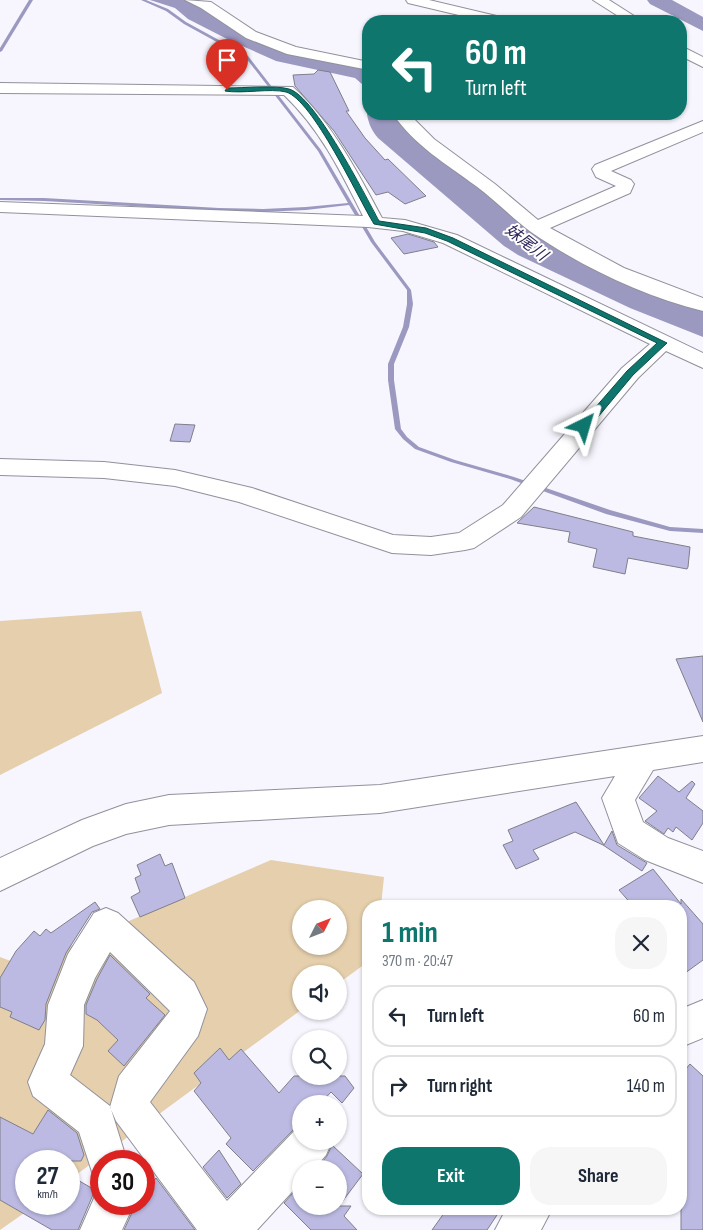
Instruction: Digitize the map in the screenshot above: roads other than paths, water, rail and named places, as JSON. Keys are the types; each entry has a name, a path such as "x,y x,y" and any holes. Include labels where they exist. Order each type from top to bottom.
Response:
{"street":[{"path":"192,0 206,5 251,35 292,51 362,65"},
{"path":"413,0 475,15"},
{"path":"600,0 625,15"},
{"path":"687,54 703,63"},
{"path":"687,66 703,73"},
{"path":"0,88 288,90 307,106 340,156 366,222"},
{"path":"406,120 418,135 484,184 537,227 582,256 656,289 703,305"},
{"path":"537,227 624,189 625,184 602,173 601,169 703,126"},
{"path":"0,207 366,222 426,231 450,239 703,361"},
{"path":"656,289 680,292 703,291"},
{"path":"0,467 104,470 175,478 243,494 392,544 431,546 465,541 512,511 630,373 663,343"},
{"path":"0,875 82,836 126,819 169,810 380,799 703,749"},
{"path":"644,758 618,798 630,832 657,849 703,867"},
{"path":"103,1150 96,1120 65,1094 47,1082 64,1046 66,1005 81,967 106,925 181,995 189,1008 185,1024 133,1090 130,1107 222,1230"},
{"path":"687,1026 703,1018"},
{"path":"229,1230 304,1150"},
{"path":"101,1230 107,1215"},
{"path":"516,1230 527,1215"}],"water":[{"name":"妹尾川","path":"150,0 186,0 200,5 243,33 362,66 362,84 355,78 276,61 188,19 175,8"},
{"name":"妹尾川","path":"369,120 401,120 513,213 703,308 703,337 630,308 518,255 504,246 378,138"}],"waterway":[{"path":"0,51 31,0"},
{"path":"143,0 167,10 185,23 247,57 320,151 373,242 409,290 410,304 406,327 391,364 391,380 398,429 405,438 417,448 453,461 512,478 608,512 670,529 703,531"},
{"path":"657,0 685,15"},
{"path":"687,16 703,25"},
{"path":"0,199 219,210 306,209 350,204"}]}
